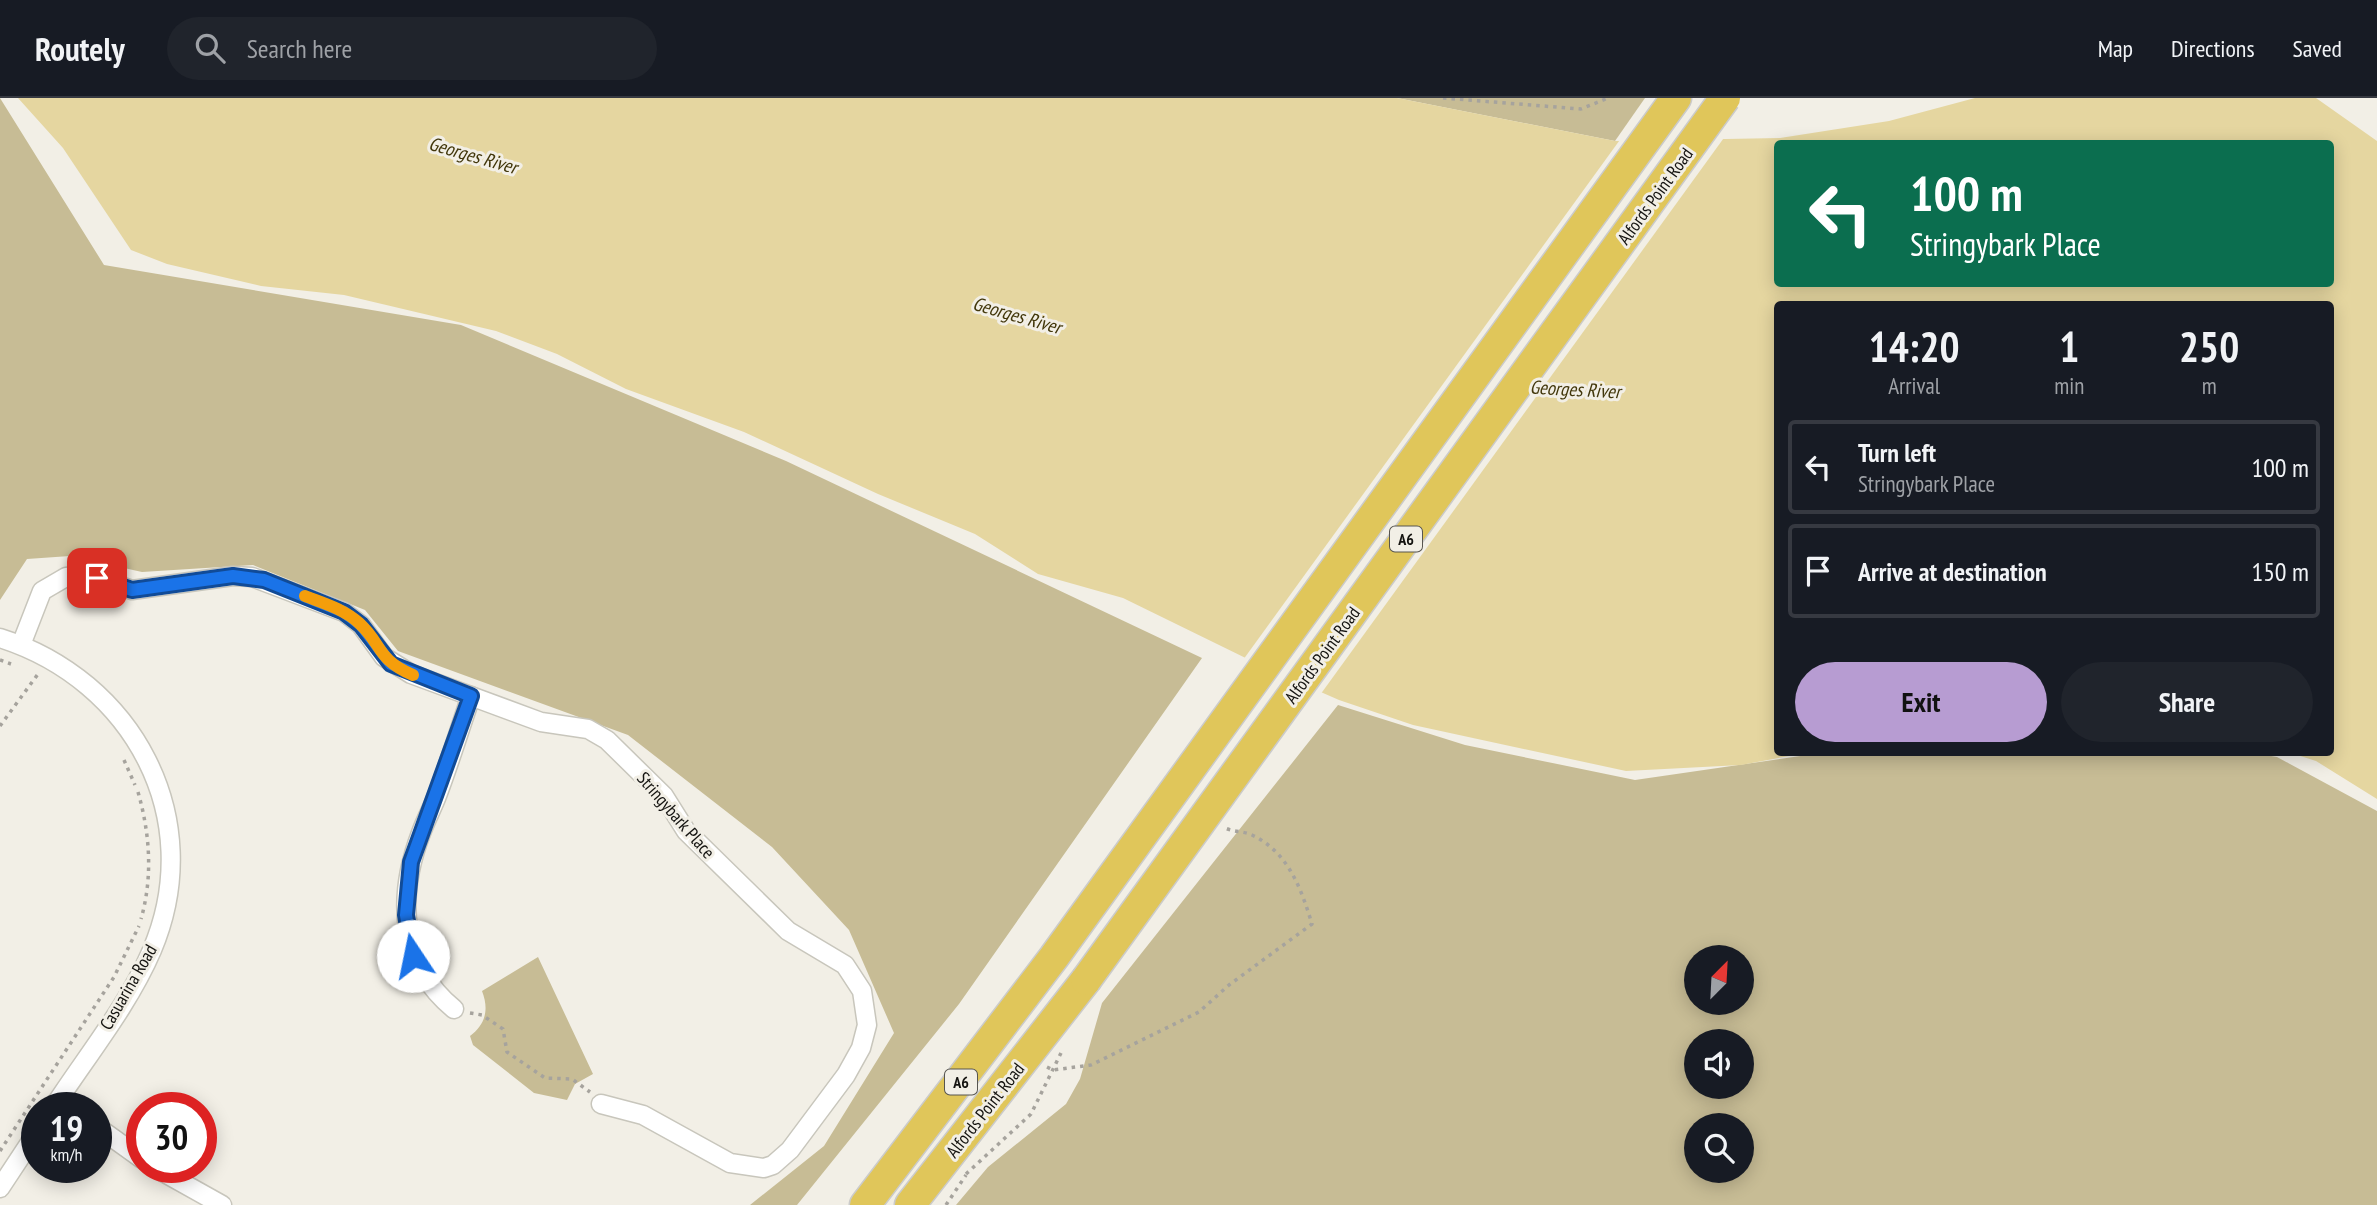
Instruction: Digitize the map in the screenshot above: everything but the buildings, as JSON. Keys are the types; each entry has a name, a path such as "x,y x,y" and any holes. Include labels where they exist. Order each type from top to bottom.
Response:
{"highway":[{"name":"Alfords Point Road","path":"865,1205 1054,957 1676,98"},
{"name":"Alfords Point Road","path":"910,1205 1086,980 1725,98"}],"street":[{"name":"Stringybark Place","path":"21,645 43,591 66,577 87,575 132,590 243,576 264,580 344,612 361,625 391,664 541,722 579,726 607,740 664,796 686,831 788,931 845,965 862,991 867,1025 856,1059 790,1150 774,1165 752,1168 730,1163 643,1115 601,1104"},
{"name":"Casuarina Road","path":"0,638 50,657 100,695 138,742 158,785 170,852 168,894 152,951 68,1092"},
{"path":"454,1009 427,982 413,956 407,930 406,900 415,850 471,696"},
{"path":"0,1187 21,1156"},
{"path":"183,1183 222,1205"}],"path":[{"path":"1443,98 1581,109 1608,98"},
{"path":"0,726 50,657"},
{"path":"0,660 19,667"},
{"path":"31,672 46,680"},
{"path":"0,1151 114,977 139,926 146,896 148,840 138,791 121,754"},
{"path":"1028,1055 1053,1070 1091,1065 1199,1012 1229,985 1312,924 1298,883 1277,853 1254,836 1231,831 1215,823"},
{"path":"454,1009 482,1015 503,1029 507,1052 545,1079 572,1079 601,1104"},
{"path":"946,1205 967,1173 1031,1114 1066,1042"}],"shaded area":[{"path":"0,98 104,265 461,325 786,461 1202,658 959,1004 797,1205 750,1205 824,1146 894,1033 849,930 772,847 628,735 398,651 365,610 253,565 142,572 70,556 27,559 0,600"},
{"path":"1397,98 1645,98 1615,141"},
{"path":"1338,705 1465,745 1635,780 1800,756 2271,756 2377,811 2377,1205 956,1205 988,1167 1066,1104 1080,1079 1102,1003"},
{"path":"538,957 593,1074 575,1084 567,1100 534,1093 473,1045 470,1036 485,1016 482,991"}],"water":[{"name":"Georges River","path":"18,98 1397,98 1615,141 1780,138 1889,121 1975,98 2316,98 2377,141 2377,799 2316,761 2300,756 2334,756 2334,301 1774,301 1774,756 1789,756 1741,765 1626,771 1413,725 1339,700 1264,667 1123,598 1038,574 975,534 878,494 744,432 626,389 557,354 496,331 344,295 261,286 167,264 131,250 63,148"}],"pier":[{"path":"1726,135 1320,695 1243,660 1622,137"}],"slow traffic":[{"path":"305,596 353,618 391,664 413,675"}],"route":[{"path":"97,578 132,590 233,576 264,580 344,612 361,625 391,664 471,696 447,769 411,862 406,915 413,956"}]}
